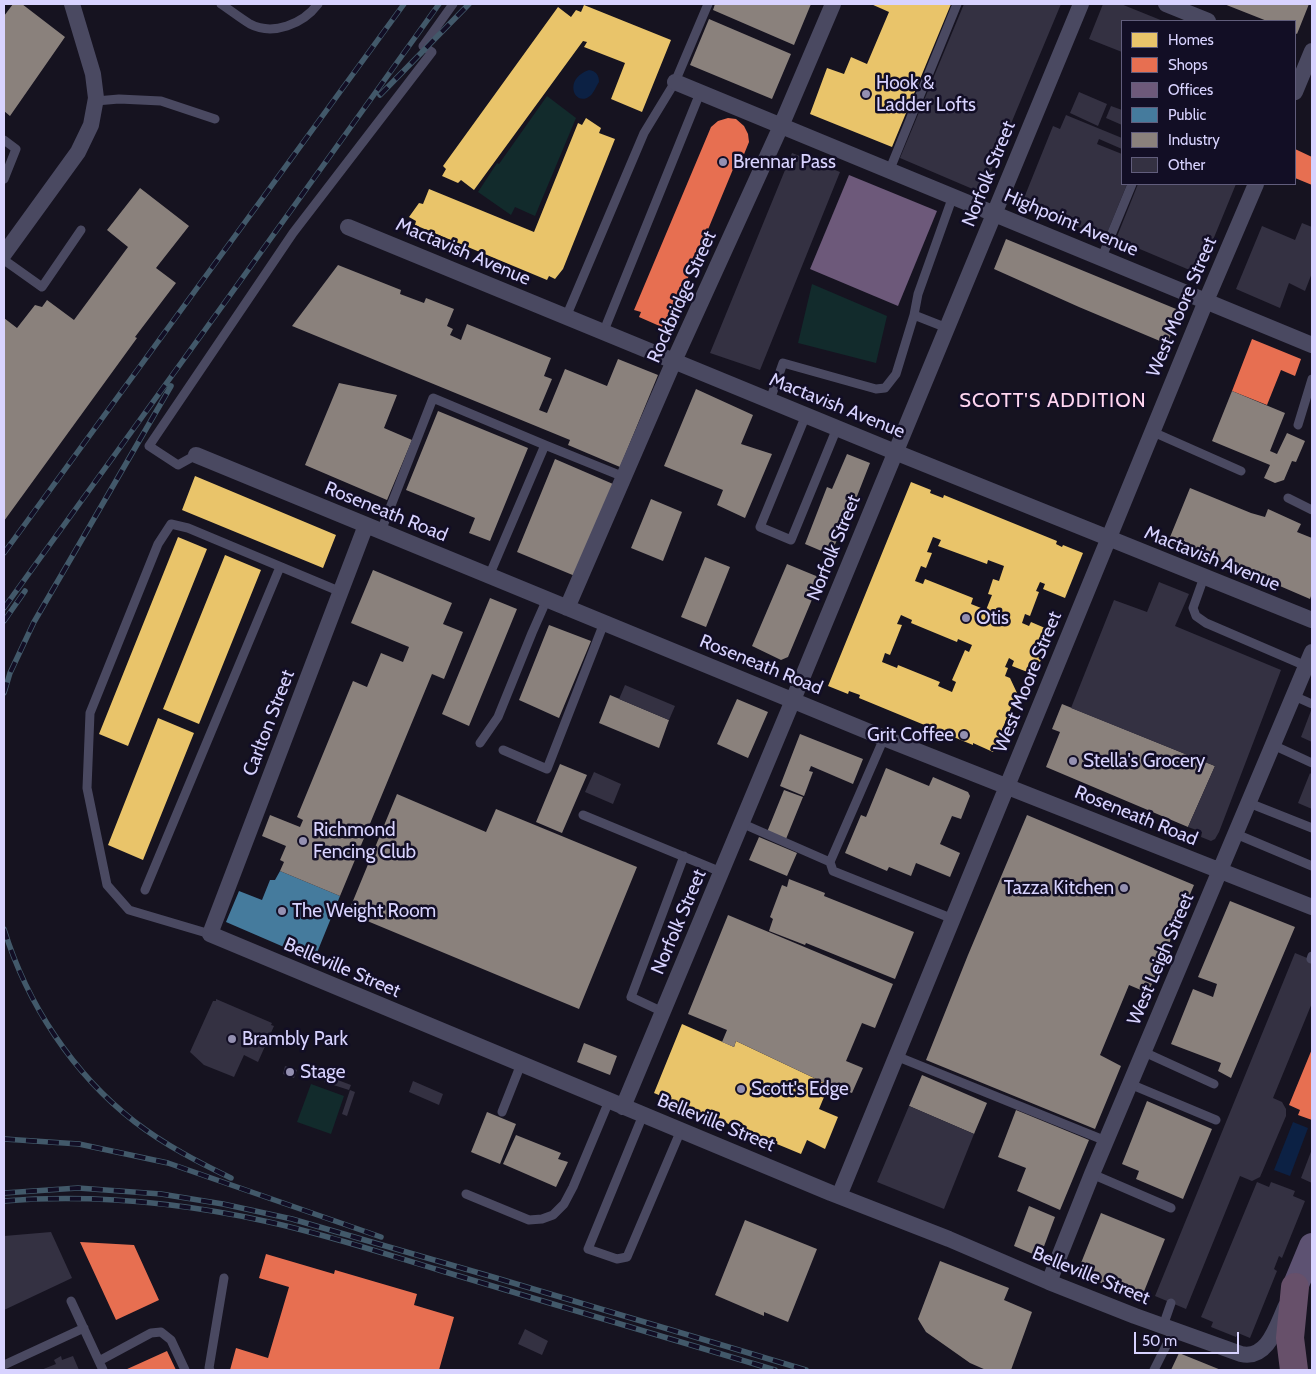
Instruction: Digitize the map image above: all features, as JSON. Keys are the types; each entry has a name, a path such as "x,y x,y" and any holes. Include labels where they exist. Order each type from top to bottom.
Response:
{"highway":[{"path":"1294,1370 1290,1338 1295,1287"}],"main road":[{"path":"1295,1287 1310,1256"}],"street":[{"path":"4,254 78,152 92,125 96,102 93,74 72,4"},
{"name":"Rockbridge Street","path":"567,608 674,361 782,126 833,4"},
{"name":"Norfolk Street","path":"616,1104 663,1012 1081,4"},
{"path":"1166,4 1202,20"},
{"path":"1296,89 1307,58"},
{"name":"Highpoint Avenue","path":"675,82 1312,344"},
{"name":"West Moore Street","path":"839,1196 1152,432 1256,185"},
{"name":"Mactavish Avenue","path":"348,227 603,333 1312,620"},
{"name":"Roseneath Road","path":"196,456 884,738 1312,907"},
{"name":"Carlton Street","path":"210,934 341,592 374,528"},
{"name":"West Leigh Street","path":"1049,1282 1092,1174 1309,659"},
{"name":"Belleville Street","path":"210,934 1049,1282 1247,1356 1254,1355 1266,1347 1295,1287"}],"lane":[{"path":"221,4 250,24 262,29 277,29 297,23 314,10 318,4"},
{"path":"196,456 178,465 149,446 293,233 432,52 423,46 453,4"},
{"path":"566,317 644,132 675,82 708,4"},
{"path":"890,169 957,4"},
{"path":"603,333 700,93"},
{"path":"96,102 119,99 161,101 215,119"},
{"path":"4,140 16,149 4,179"},
{"path":"1102,258 1132,185"},
{"path":"770,400 783,363 876,389 885,388 896,374 914,315 918,294 953,196"},
{"path":"4,260 42,287 81,230"},
{"path":"914,315 947,328"},
{"path":"1298,425 1312,379"},
{"path":"374,528 433,398 624,477"},
{"path":"806,415 760,526 791,540 837,428"},
{"path":"1152,432 1240,471"},
{"path":"489,576 545,445"},
{"path":"1288,498 1312,510"},
{"path":"210,934 129,910 107,885 87,788 90,713 158,544 171,524 188,528 341,592"},
{"path":"145,890 280,566"},
{"path":"1204,577 1193,608 1196,616 1206,623 1309,659"},
{"path":"480,743 498,717 547,599"},
{"path":"504,750 547,769 604,623"},
{"path":"1294,696 1312,704"},
{"path":"830,862 884,738"},
{"path":"1273,745 1312,763"},
{"path":"1249,803 1312,828"},
{"path":"583,815 722,872"},
{"path":"741,823 830,862 834,871 952,919"},
{"path":"1236,834 1312,866"},
{"path":"663,1012 630,997 684,856"},
{"path":"1144,1052 1214,1084"},
{"path":"896,1056 1106,1141"},
{"path":"502,1112 521,1064"},
{"path":"1130,1084 1216,1120"},
{"path":"466,1194 529,1220 542,1220 552,1215 564,1204 616,1104"},
{"path":"643,1115 588,1249 618,1259 627,1257 681,1130"},
{"path":"1092,1174 1171,1208"},
{"path":"210,1370 224,1278"},
{"path":"71,1301 103,1370"},
{"path":"1154,1370 1168,1328 1171,1303"},
{"path":"4,1365 84,1328"},
{"path":"99,1361 151,1333 161,1332 171,1340 185,1370"}],"green space":[{"path":"547,96 576,118 535,216 515,207 511,215 478,192"},
{"path":"812,284 887,316 876,363 798,343"},
{"path":"311,1084 344,1096 331,1134 297,1122"}],"water":[{"path":"589,70 597,74 599,82 590,96 585,99 580,98 576,95 573,85 581,74"},
{"path":"1293,1122 1308,1128 1290,1176 1274,1170"}],"building: Homes":[{"name":"Hook & Ladder Lofts","path":"871,4 951,4 892,147 810,114 827,68 844,74 851,57 867,64 889,12"},
{"path":"584,5 671,40 642,112 611,99 625,63 584,47 587,42 583,41 474,190 461,180 458,183 442,176 446,169 443,166 558,7 571,17 576,10 581,12"},
{"path":"586,118 601,128 599,133 615,139 563,269 555,279 549,276 547,280 415,225 416,221 409,217 419,203 423,204 429,189 534,232 578,123 582,125"},
{"path":"195,476 336,535 323,568 182,510"},
{"name":"Otis","path":"911,482 931,490 930,493 943,498 944,495 1057,541 1056,544 1062,547 1063,545 1083,553 1065,598 1043,589 1045,584 1040,582 1036,591 1039,592 1030,616 1025,614 1022,623 1029,626 1031,622 1052,631 1035,675 1012,666 1014,661 1009,658 1005,667 1008,668 1005,676 1010,678 1017,693 993,752 859,698 860,695 849,691 848,694 828,686","holes":["933,537 941,540 938,546 987,564 988,560 1004,566 999,581 993,579 988,594 992,595 986,610 971,604 973,598 925,579 923,584 915,581 921,566 926,568 932,553 927,552","901,615 912,620 911,623 957,642 958,639 972,645 969,652 965,650 952,680 956,682 952,692 938,686 940,682 898,665 897,668 882,662 885,653 890,655 902,625 897,624"]},
{"path":"178,537 207,549 128,746 99,734"},
{"path":"225,555 261,570 199,724 163,709"},
{"path":"158,718 194,733 143,860 108,845"},
{"name":"Scott's Edge","path":"682,1024 734,1047 736,1041 829,1085 819,1109 838,1117 825,1149 807,1140 801,1154 654,1093"}],"building: Shops":[{"path":"728,118 736,119 744,126 749,142 740,164 736,162 680,297 684,299 671,331 639,317 641,312 634,310 711,127 718,121"},
{"path":"1296,149 1312,157 1312,185 1296,178"},
{"path":"1252,339 1301,359 1295,376 1281,370 1267,405 1232,391"},
{"path":"1312,1049 1312,1120 1298,1115 1300,1110 1289,1105"},
{"path":"80,1242 134,1245 159,1300 116,1320"},
{"path":"266,1254 334,1274 335,1270 417,1294 414,1305 454,1317 439,1370 230,1370 236,1348 268,1358 289,1287 259,1278"},
{"path":"167,1351 176,1370 125,1370"}],"building: Offices":[{"path":"849,175 937,211 898,306 810,269"}],"building: Public":[{"name":"The Weight Room","path":"280,871 340,896 314,960 226,922 239,891 262,900 270,880 275,880"}],"building: Industry":[{"path":"13,4 22,4 65,37 10,116 4,111 4,16"},
{"path":"715,4 811,4 794,45 713,10"},
{"path":"1224,4 1309,4 1297,34 1296,20 1264,20"},
{"path":"709,19 791,54 772,99 690,65"},
{"path":"140,188 189,226 156,268 176,283 135,337 137,338 4,521 4,318 17,328 35,305 42,307 47,300 74,320 128,247 107,230"},
{"path":"1006,239 1181,311 1167,344 994,269"},
{"path":"338,265 401,290 400,294 424,303 426,298 454,309 447,326 453,329 450,335 461,340 467,324 551,358 544,376 552,379 539,410 547,413 565,369 607,386 618,359 658,375 620,467 568,445 570,440 292,326"},
{"path":"339,383 397,395 384,428 412,440 387,500 305,465"},
{"path":"696,389 753,415 741,444 772,454 745,518 717,505 723,490 664,466"},
{"path":"1232,391 1285,413 1270,451 1277,454 1287,433 1305,441 1296,462 1292,461 1284,480 1275,483 1264,478 1270,465 1212,441"},
{"path":"438,411 528,448 490,541 469,533 475,518 406,490"},
{"path":"847,454 870,463 854,504 851,503 831,555 805,544 827,487 832,489"},
{"path":"555,459 613,484 575,576 517,552"},
{"path":"1190,488 1251,513 1265,517 1268,509 1301,524 1297,532 1312,538 1312,593 1310,599 1231,565 1168,542"},
{"path":"651,499 682,512 663,561 631,548"},
{"path":"705,557 730,567 706,627 681,617"},
{"path":"787,564 821,578 788,657 781,660 752,646"},
{"path":"373,570 452,603 443,624 463,632 444,679 432,674 340,896 280,871 284,862 280,860 286,846 262,836 270,815 300,827 303,820 297,817 353,681 367,687 381,653 403,662 409,647 351,623"},
{"path":"490,598 517,609 469,726 442,714"},
{"path":"549,625 591,641 559,718 519,700"},
{"path":"610,695 669,720 659,748 599,723"},
{"path":"737,699 768,712 748,758 717,744"},
{"path":"1062,704 1215,766 1188,827 1046,767 1060,732 1052,729"},
{"path":"800,734 863,759 853,784 811,766 809,771 813,772 804,796 780,786"},
{"path":"560,764 587,775 562,833 536,822"},
{"path":"886,768 929,786 933,777 968,792 970,796 961,819 952,816 940,844 960,853 950,877 916,863 911,876 889,867 887,871 845,853 861,815 866,817"},
{"path":"784,790 803,797 786,839 767,832"},
{"path":"397,794 486,832 496,809 637,867 579,1009 348,913"},
{"path":"1027,815 1194,885 1148,993 1129,985 1100,1055 1121,1066 1095,1129 926,1060"},
{"path":"759,837 797,853 787,876 749,860"},
{"path":"789,879 825,893 824,896 914,932 895,979 806,943 805,945 769,931 773,919 770,917 782,885 787,887"},
{"path":"1230,901 1295,927 1231,1078 1218,1071 1221,1063 1171,1044 1193,989 1213,997 1217,984 1198,977"},
{"path":"728,915 893,984 875,1028 862,1023 846,1061 863,1068 852,1093 829,1085 736,1041 734,1047 722,1042 727,1030 688,1014"},
{"path":"584,1043 617,1056 610,1075 577,1062"},
{"path":"922,1075 987,1103 974,1134 909,1106"},
{"path":"1147,1101 1212,1129 1183,1199 1136,1179 1139,1171 1122,1164"},
{"path":"1016,1110 1089,1140 1060,1210 1017,1191 1026,1168 998,1157"},
{"path":"487,1112 516,1124 500,1164 471,1152"},
{"path":"516,1135 561,1153 558,1159 568,1162 556,1187 503,1164"},
{"path":"1029,1206 1055,1217 1040,1257 1014,1246"},
{"path":"1101,1213 1165,1239 1141,1299 1077,1273"},
{"path":"745,1220 817,1249 788,1322 764,1312 764,1316 715,1295"},
{"path":"940,1261 1009,1288 1004,1300 1032,1312 1011,1370 986,1370 970,1363 926,1332 918,1319"},
{"path":"1179,1353 1221,1370 1171,1370"}],"building: Other":[{"path":"964,4 1061,4 982,193 900,158"},
{"path":"1103,4 1121,4 1161,20 1121,20 1121,52 1089,39"},
{"path":"1079,92 1107,104 1098,126 1070,113"},
{"path":"1111,106 1121,110 1121,125 1106,118"},
{"path":"1066,115 1121,138 1121,149 1099,139 1097,144 1121,154 1121,185 1127,185 1105,238 1022,203 1053,126 1060,129"},
{"path":"792,153 840,172 760,370 710,353"},
{"path":"1138,185 1236,185 1199,274 1116,239"},
{"path":"1302,223 1312,227 1312,273 1305,291 1289,283 1280,308 1236,289 1262,226 1295,240"},
{"path":"1159,582 1189,594 1175,626 1281,670 1219,832 1215,839 1211,841 1201,837 1202,832 1188,827 1215,766 1071,708 1114,600 1147,612"},
{"path":"625,685 675,706 669,720 619,699"},
{"path":"1312,708 1312,742 1301,737"},
{"path":"594,772 621,784 613,804 585,792"},
{"path":"1310,773 1312,775 1312,809 1298,803"},
{"path":"1295,953 1312,960 1312,1003 1273,1098 1282,1102 1286,1109 1286,1116 1260,1177 1252,1181 1240,1176 1186,1309 1155,1296"},
{"name":"Brambly Park","path":"216,999 272,1023 271,1025 274,1026 258,1062 244,1055 234,1077 204,1065 190,1052 213,1001 216,1001"},
{"name":"Stage","path":"285,1066 297,1070 294,1078 283,1074"},
{"path":"327,1076 351,1085 349,1090 324,1082"},
{"path":"413,1081 443,1094 439,1105 409,1092"},
{"path":"350,1090 355,1092 347,1116 342,1114"},
{"path":"909,1106 974,1134 944,1209 877,1182"},
{"path":"1312,1149 1312,1183 1301,1178"},
{"path":"1257,1182 1269,1187 1271,1182 1295,1191 1293,1196 1305,1201 1282,1258 1279,1256 1274,1269 1277,1271 1250,1338 1238,1333 1236,1337 1211,1327 1213,1322 1201,1317"},
{"path":"51,1232 72,1278 4,1310 4,1236"},
{"path":"525,1329 548,1341 542,1355 518,1344"},
{"path":"61,1356 62,1360 73,1356 79,1370 41,1370 56,1364 54,1360"}],"railway":[{"path":"4,553 404,4"},
{"path":"4,608 439,4"},
{"path":"380,95 469,4"},
{"path":"4,693 10,673 34,622 171,386"},
{"path":"4,621 25,591"},
{"path":"4,929 25,984 39,1010 72,1060 92,1082 113,1103 146,1130 182,1153 231,1178"},
{"path":"4,1139 79,1144 168,1163 381,1237"},
{"path":"4,1193 78,1188 161,1194 223,1204 292,1219 806,1370"},
{"path":"4,1201 71,1199 138,1202 237,1215 269,1222 356,1245 775,1370"}],"place":[{"name":"Hook & Ladder Lofts","path":"866,94"},
{"name":"Brennar Pass","path":"723,162"},
{"name":"Otis","path":"966,618"},
{"name":"Grit Coffee","path":"964,735"},
{"name":"Stella's Grocery","path":"1073,761"},
{"name":"Richmond Fencing Club","path":"303,841"},
{"name":"Tazza Kitchen","path":"1124,888"},
{"name":"The Weight Room","path":"282,911"},
{"name":"Brambly Park","path":"232,1039"},
{"name":"Stage","path":"290,1072"},
{"name":"Scott's Edge","path":"741,1089"}],"district":[{"name":"SCOTT'S ADDITION","path":"1053,401"}]}
